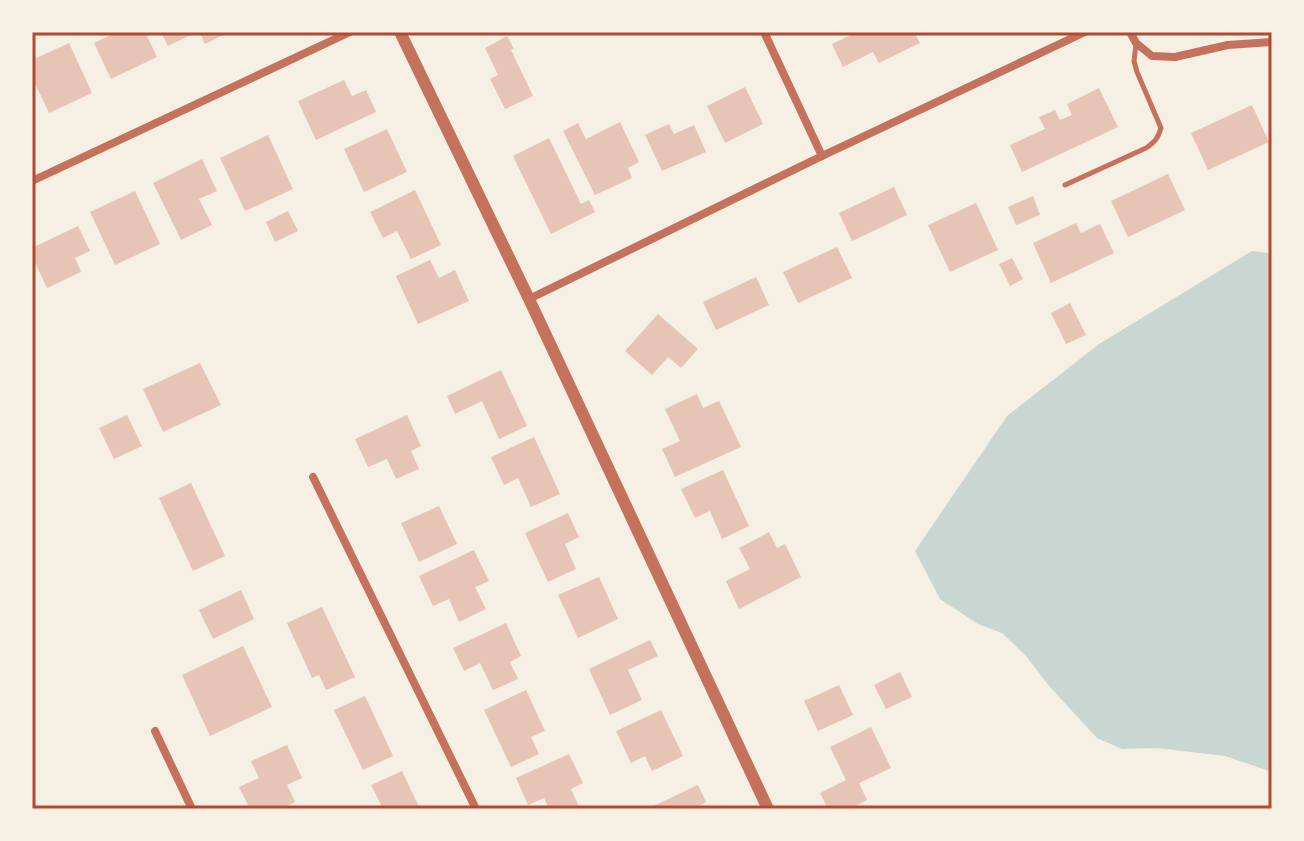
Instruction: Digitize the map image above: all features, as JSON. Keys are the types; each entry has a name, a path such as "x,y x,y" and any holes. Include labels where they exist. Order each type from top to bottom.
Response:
{"street":[{"path":"32,181 350,32"},
{"path":"400,32 768,809"},
{"path":"764,32 822,156"},
{"path":"529,299 1085,32"},
{"path":"1130,32 1136,43 1152,56 1175,57 1228,45 1272,42"},
{"path":"313,477 476,809"},
{"path":"155,731 192,809"}],"lane":[{"path":"1065,185 1146,148 1159,137 1161,128 1134,61 1136,43"}],"shaded area":[{"path":"1252,251 1272,255 1272,772 1225,756 1157,748 1122,749 1097,738 1002,633 978,624 940,599 915,551 1007,416 1099,344"}],"building":[{"path":"117,32 145,32 157,57 111,79 94,43"},
{"path":"161,32 197,32 168,46"},
{"path":"200,32 222,32 223,35 205,44"},
{"path":"857,32 914,32 920,43 879,63 873,52 843,67 832,44"},
{"path":"507,36 533,96 505,109 490,79 498,75 485,48"},
{"path":"69,43 92,93 49,113 32,77 32,60"},
{"path":"344,80 352,96 366,90 376,112 316,140 298,101"},
{"path":"745,87 763,124 725,143 707,106"},
{"path":"1099,88 1118,127 1022,172 1010,145 1045,129 1039,117 1055,110 1060,120 1072,115 1067,104"},
{"path":"1252,105 1269,142 1208,170 1191,133"},
{"path":"620,122 639,162 628,168 632,178 595,195 563,131 578,123 586,139"},
{"path":"669,124 674,134 694,125 706,152 662,171 645,135"},
{"path":"387,129 407,172 364,192 344,149"},
{"path":"268,135 293,189 245,211 220,158"},
{"path":"549,138 581,204 589,200 595,212 551,234 513,156"},
{"path":"202,159 217,191 199,199 212,225 181,240 153,183"},
{"path":"1168,174 1185,210 1128,237 1111,201"},
{"path":"894,187 907,215 852,241 839,213"},
{"path":"415,190 441,245 411,259 397,231 383,238 370,212"},
{"path":"135,191 160,244 115,265 90,212"},
{"path":"1033,196 1040,215 1016,225 1008,207"},
{"path":"976,203 998,250 950,272 928,225"},
{"path":"288,211 298,231 275,242 266,222"},
{"path":"1076,223 1081,233 1100,224 1114,253 1051,283 1033,243"},
{"path":"78,226 90,251 75,258 81,272 47,288 32,256 32,248"},
{"path":"837,247 852,278 798,303 783,272"},
{"path":"1012,258 1023,279 1010,286 999,264"},
{"path":"430,260 439,278 455,270 469,301 418,324 396,276"},
{"path":"756,277 769,305 716,330 703,302"},
{"path":"1070,303 1086,335 1066,344 1051,313"},
{"path":"658,314 698,349 681,368 668,357 652,375 625,351"},
{"path":"200,363 221,405 163,432 143,389"},
{"path":"501,370 527,426 499,439 482,401 455,414 447,396"},
{"path":"697,394 703,408 719,401 741,447 675,477 662,449 680,441 665,409"},
{"path":"127,415 142,446 114,459 99,428"},
{"path":"407,415 421,446 411,451 419,469 396,479 387,459 368,467 355,439"},
{"path":"534,437 560,494 531,507 518,478 504,485 491,457"},
{"path":"723,470 749,526 722,539 710,511 695,518 681,489"},
{"path":"191,483 225,556 193,571 159,498"},
{"path":"439,506 457,544 419,562 401,523"},
{"path":"568,513 579,537 565,544 576,569 548,582 525,533"},
{"path":"769,532 777,548 785,544 801,577 739,609 726,581 750,569 739,548"},
{"path":"474,550 489,581 475,587 486,609 459,622 449,599 433,606 419,576"},
{"path":"599,577 618,619 578,638 558,595"},
{"path":"241,590 254,619 213,639 199,610"},
{"path":"322,607 355,677 326,690 319,675 312,678 287,623"},
{"path":"506,623 521,656 510,662 518,679 493,690 480,663 464,671 453,648"},
{"path":"650,640 658,656 628,670 642,700 610,715 589,669"},
{"path":"243,646 272,707 210,736 182,675"},
{"path":"900,672 912,697 886,709 874,685"},
{"path":"839,685 853,715 818,731 804,701"},
{"path":"526,690 545,731 531,737 539,754 511,767 484,710"},
{"path":"365,696 393,756 363,770 334,710"},
{"path":"661,710 683,756 652,771 645,756 631,763 616,731"},
{"path":"871,727 891,768 859,783 867,800 850,809 828,809 820,793 846,780 830,747"},
{"path":"287,745 302,778 287,785 295,802 281,809 250,809 239,787 259,778 251,761"},
{"path":"569,754 583,783 571,789 580,809 549,809 544,798 528,805 516,778"},
{"path":"402,771 420,809 383,809 371,785"},
{"path":"698,785 706,802 693,809 647,809"}]}
